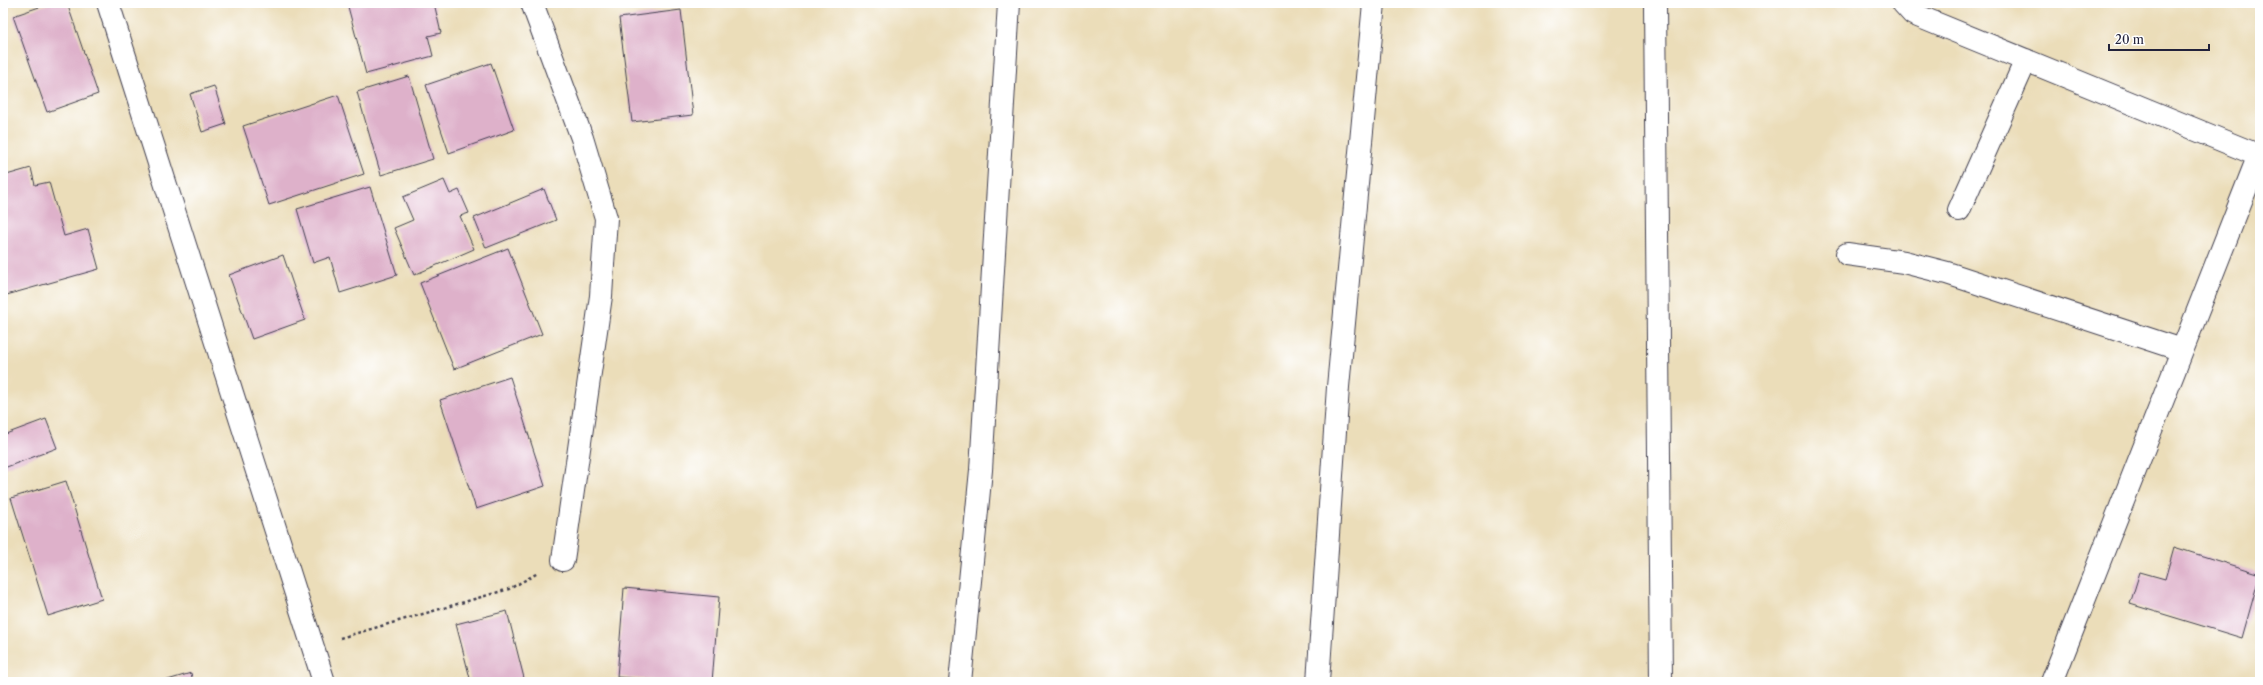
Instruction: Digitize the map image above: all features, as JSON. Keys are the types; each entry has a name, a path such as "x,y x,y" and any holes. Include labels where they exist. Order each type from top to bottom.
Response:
{"street":[{"path":"108,3 324,682"},
{"path":"532,3 582,138 606,218 601,296 563,560"},
{"path":"960,682 982,470 1009,3"},
{"path":"1318,682 1338,387 1374,3"},
{"path":"1655,3 1660,384 1661,682"},
{"path":"1903,3 1913,14 2259,156 2052,682"},
{"path":"1959,210 2026,60"},
{"path":"1847,254 1904,262 1947,273 2182,350"}],"path":[{"path":"313,646 509,589 563,560"}],"building":[{"path":"51,3 67,3 98,94 47,112 13,16"},
{"path":"347,3 434,3 441,33 428,36 433,56 366,74"},
{"path":"681,10 693,115 632,122 619,18"},
{"path":"491,63 514,130 449,153 426,85"},
{"path":"409,76 433,159 381,175 357,92"},
{"path":"214,86 226,124 202,132 190,94"},
{"path":"338,95 364,174 269,205 243,126"},
{"path":"31,168 35,185 49,182 64,236 88,229 99,269 3,296 3,176"},
{"path":"444,180 450,194 459,190 469,213 460,216 474,249 414,275 394,228 413,220 403,197"},
{"path":"370,187 397,275 340,293 330,257 313,263 297,209"},
{"path":"544,189 556,220 486,248 474,218"},
{"path":"508,248 542,334 454,369 420,283"},
{"path":"283,255 305,320 252,339 229,275"},
{"path":"510,377 545,486 476,509 440,400"},
{"path":"46,419 57,448 4,468 3,435"},
{"path":"66,481 102,599 48,616 11,498"},
{"path":"2174,547 2260,574 2242,638 2130,604 2140,572 2165,579"},
{"path":"624,588 719,597 712,682 678,682 617,677"},
{"path":"507,611 525,682 471,682 456,624"},
{"path":"191,673 193,682 161,682"}]}
